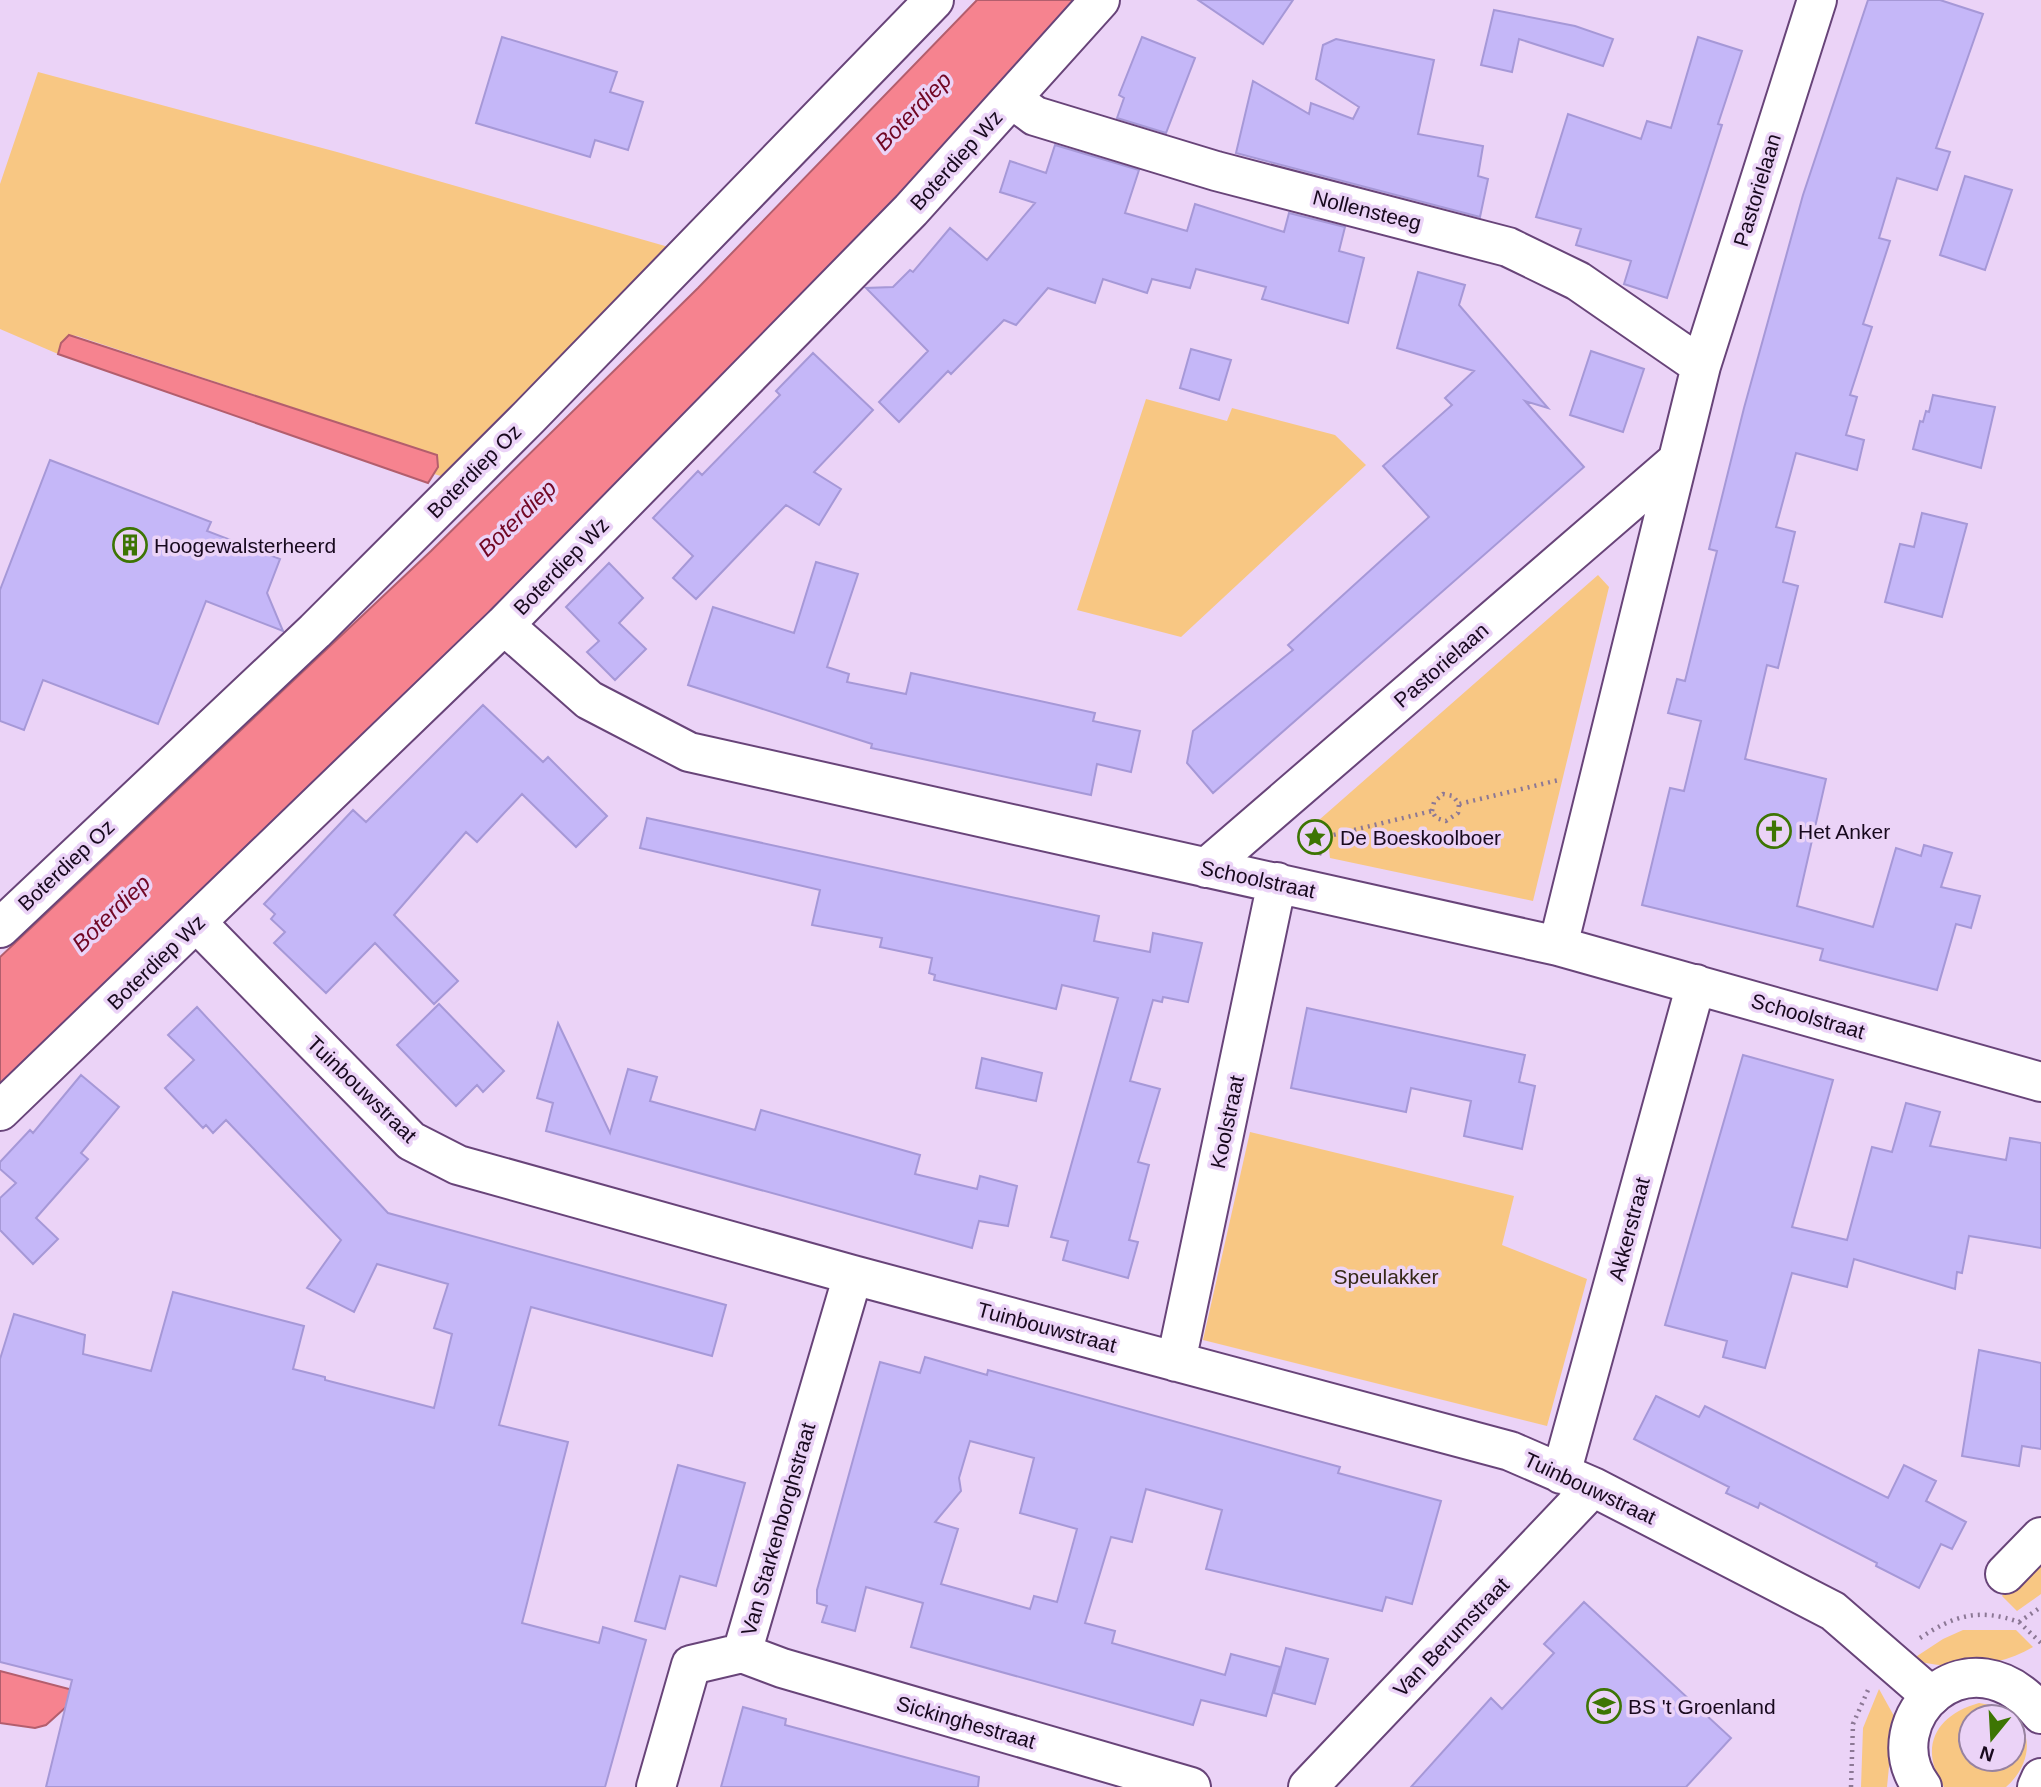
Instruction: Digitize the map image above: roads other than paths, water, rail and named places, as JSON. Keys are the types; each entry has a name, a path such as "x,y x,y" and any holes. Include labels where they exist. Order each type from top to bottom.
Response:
{"street":[{"name":"Boterdiep Oz","path":"0,928 325,621 529,416 934,0"},
{"name":"Boterdiep Wz","path":"0,1111 503,625 911,210 1101,0"},
{"name":"Pastorielaan","path":"1558,946 1701,366 1817,0"},
{"name":"Nollensteeg","path":"1012,99 1035,116 1216,171 1508,247 1577,281 1701,366"},
{"name":"Pastorielaan","path":"1206,868 1676,462"},
{"name":"Schoolstraat","path":"503,625 589,700 690,752 1558,946 2041,1082"},
{"name":"Koolstraat","path":"1177,1362 1293,886"},
{"name":"Tuinbouwstraat","path":"197,923 411,1141 458,1164 853,1275 1510,1451 1577,1480 1833,1611 1931,1696"},
{"name":"Akkerstraat","path":"1577,1480 1696,984"},
{"name":"Van Starkenborghstraat","path":"656,1787 691,1665 742,1653 853,1275"},
{"name":"Van Berumstraat","path":"1308,1787 1577,1480"},
{"path":"2005,1574 2041,1537"},
{"name":"Sickinghestraat","path":"742,1653 782,1668 1191,1787"},
{"path":"1922,1787 1911,1766 1909,1747 1911,1728 1919,1710 1931,1696 1947,1684 1967,1678 1988,1677 2036,1696"},
{"path":"2036,1787 2041,1778"}],"water":[{"name":"Boterdiep","path":"977,0 1080,0 846,252 562,541 0,1090 0,957 431,551 698,288"},
{"path":"69,335 437,455 438,467 428,483 58,354 61,343"},
{"path":"0,1671 218,1728 66,1707 46,1725 35,1728 0,1723"}],"place":[{"name":"Hoogewalsterheerd","path":"130,545"},
{"name":"Het Anker","path":"1774,831"},
{"name":"De Boeskoolboer","path":"1315,837"},
{"name":"BS 't Groenland","path":"1604,1706"}],"park label":[{"name":"Speulakker","path":"1386,1276"}]}
